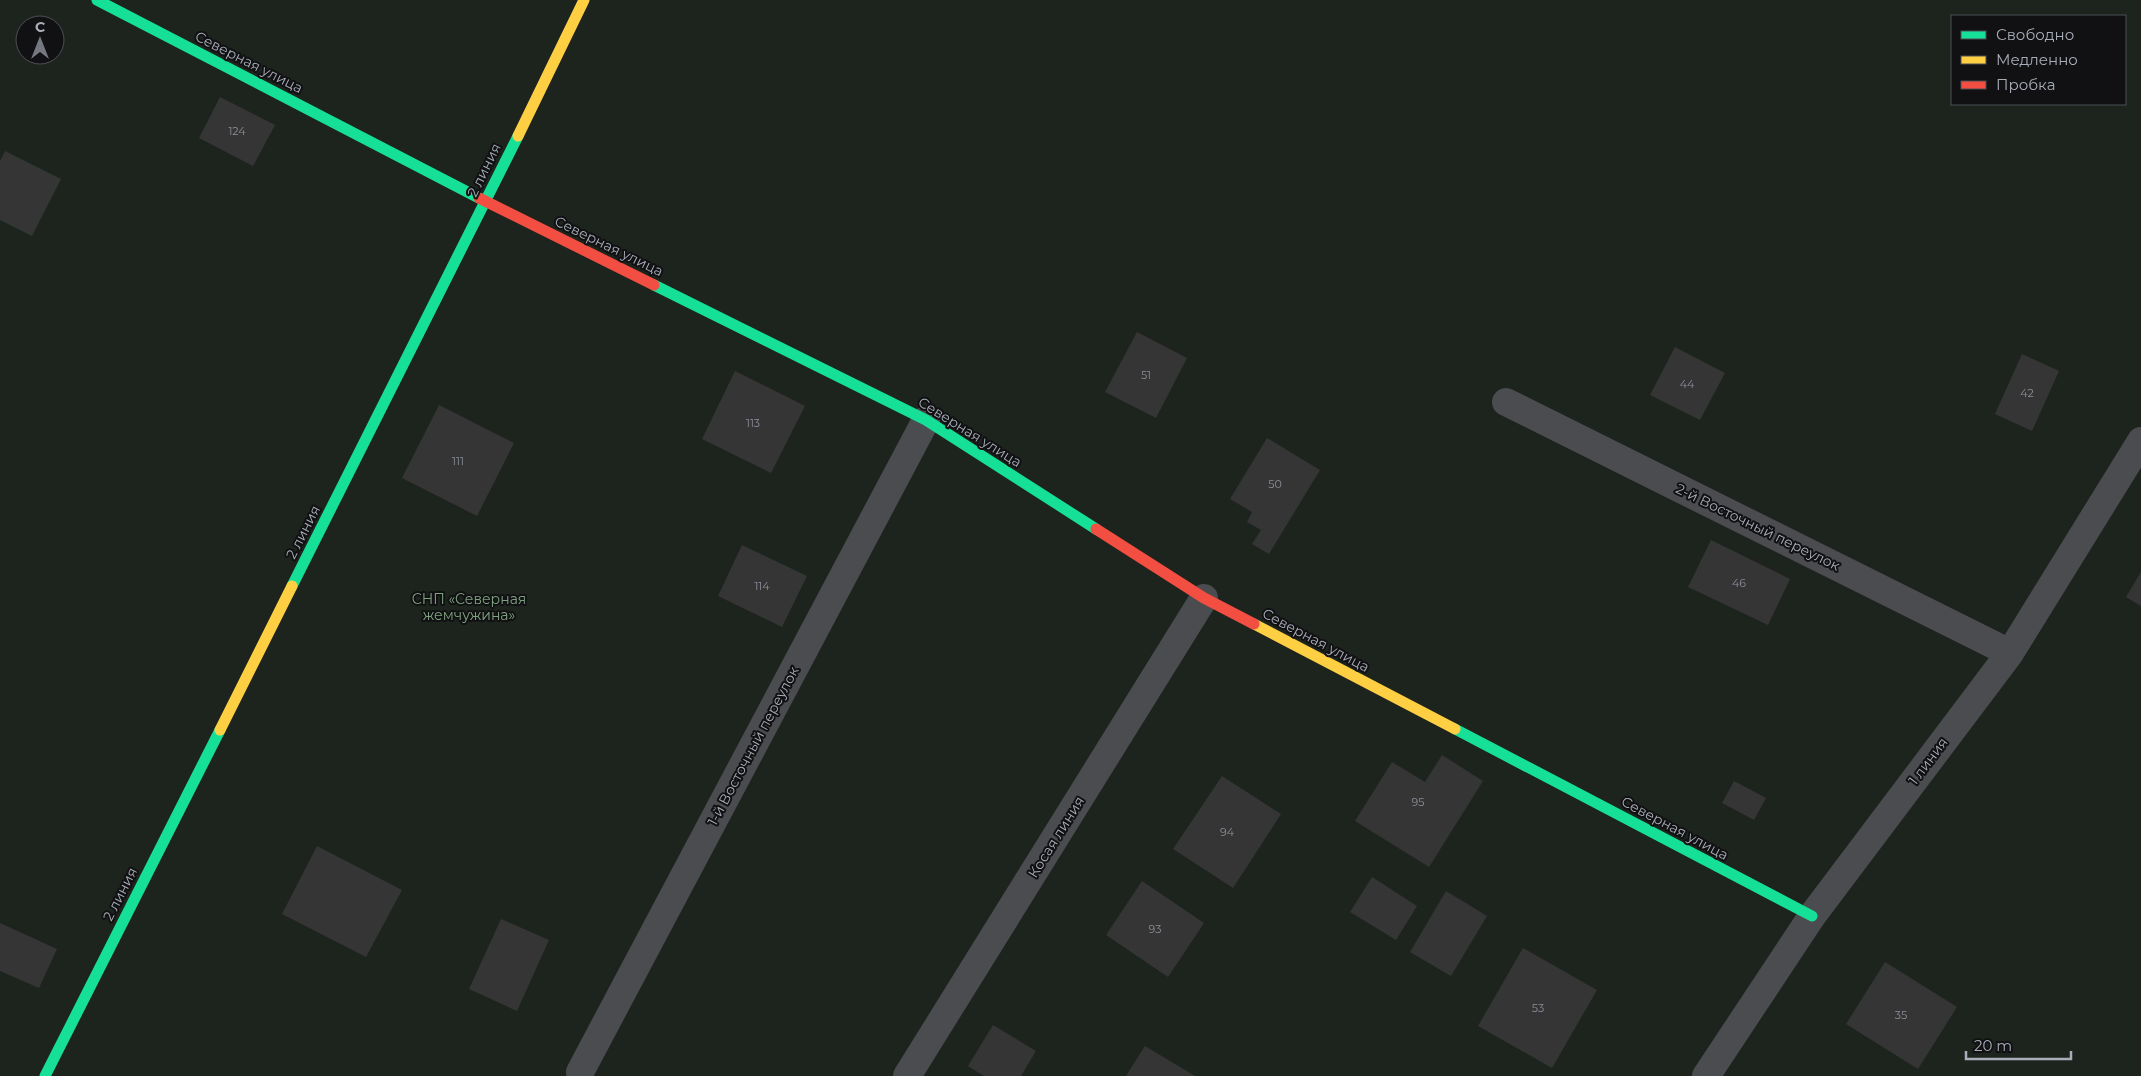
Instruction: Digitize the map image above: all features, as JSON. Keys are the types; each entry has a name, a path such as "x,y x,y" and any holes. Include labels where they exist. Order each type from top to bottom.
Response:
{"street":[{"name":"Северная улица","path":"97,0 486,202 926,420 1204,598 1812,916"},
{"name":"2 линия","path":"45,1076 486,202 584,0"},
{"name":"2-й Восточный переулок","path":"1506,402 2010,652"},
{"name":"1-й Восточный переулок","path":"580,1072 926,420"},
{"name":"1 линия","path":"1706,1076 1812,916 2010,652 2141,441"},
{"name":"Косая линия","path":"907,1076 1204,598"}],"green space":[{"name":"СНП «Северная жемчужина»","path":"0,0 2141,0 2141,1076 0,1076"}],"building":[{"path":"220,97 275,125 253,166 199,138"},
{"path":"5,151 61,179 32,236 0,220 0,161"},
{"path":"1137,332 1187,358 1156,418 1105,392"},
{"path":"1675,347 1725,373 1700,420 1650,395"},
{"path":"2022,354 2059,371 2032,431 1995,414"},
{"path":"735,371 805,406 771,473 702,439"},
{"path":"439,405 514,443 477,516 402,478"},
{"path":"1267,438 1320,470 1269,554 1252,544 1261,530 1247,522 1252,512 1230,499"},
{"path":"1711,540 1790,579 1768,625 1688,587"},
{"path":"742,545 807,576 782,627 718,596"},
{"path":"2141,572 2141,606 2126,597"},
{"path":"1442,755 1483,781 1429,867 1355,821 1392,762 1425,782"},
{"path":"1222,776 1281,814 1233,888 1173,849"},
{"path":"1734,781 1766,798 1754,820 1722,803"},
{"path":"317,846 402,890 366,957 282,914"},
{"path":"1372,877 1417,906 1396,940 1350,912"},
{"path":"1142,881 1204,923 1168,977 1106,935"},
{"path":"1446,891 1487,916 1451,976 1410,952"},
{"path":"501,919 549,940 517,1011 469,989"},
{"path":"0,923 57,949 39,988 0,971"},
{"path":"1523,948 1597,990 1552,1068 1478,1026"},
{"path":"1885,962 1957,1007 1918,1069 1846,1024"},
{"path":"993,1025 1036,1051 1021,1076 984,1076 968,1066"},
{"path":"1145,1046 1195,1076 1126,1076"}],"traffic: fast":[{"path":"97,0 479,198"},
{"path":"292,586 518,136"},
{"path":"654,285 926,420 1096,529"},
{"path":"1455,729 1812,916"},
{"path":"45,1076 220,730"}],"traffic: slow":[{"path":"518,136 584,0"},
{"path":"220,730 292,586"},
{"path":"1254,624 1455,729"}],"traffic: jam":[{"path":"479,198 654,285"},
{"path":"1096,529 1204,598 1254,624"}]}
